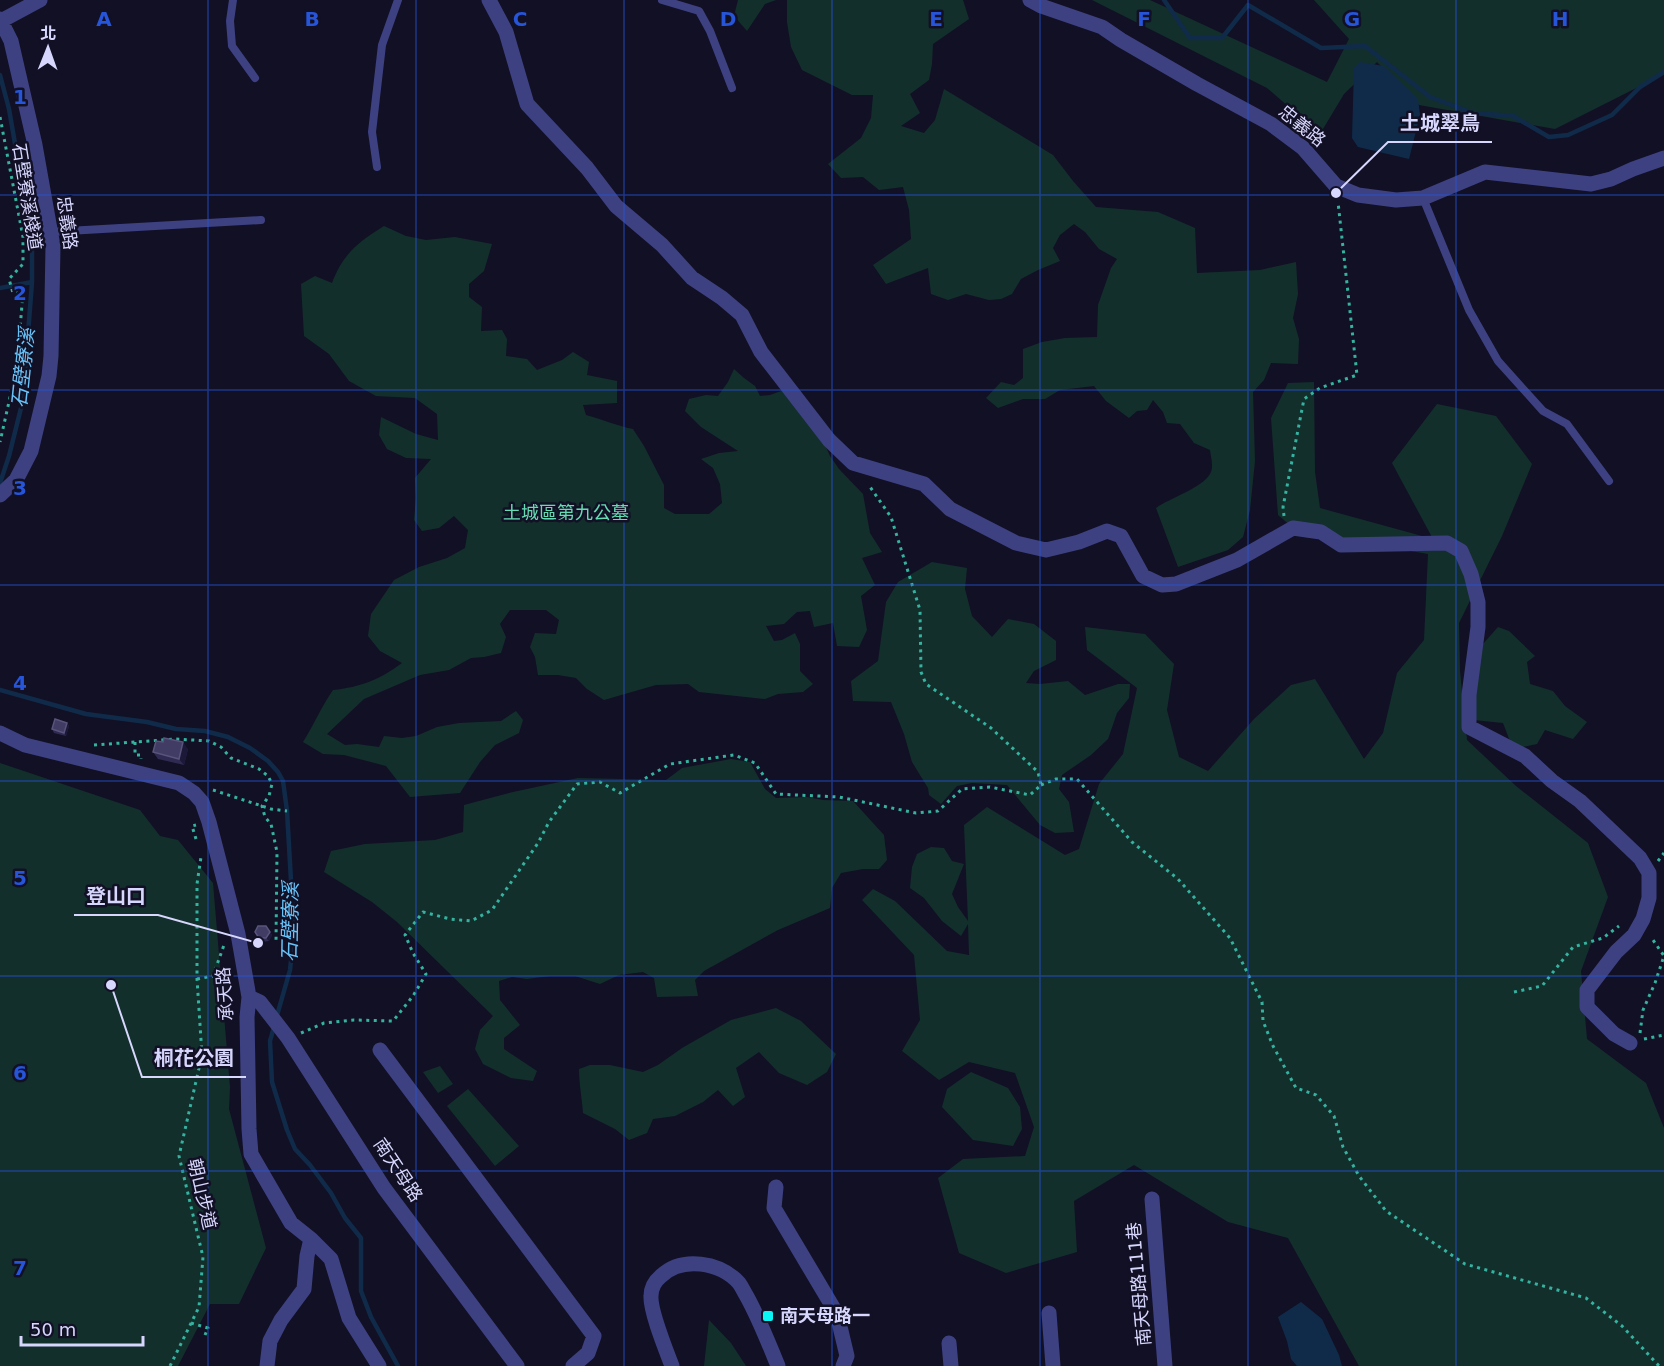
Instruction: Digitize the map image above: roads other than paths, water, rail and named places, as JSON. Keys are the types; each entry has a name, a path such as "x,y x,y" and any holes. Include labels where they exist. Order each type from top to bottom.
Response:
{"street":[{"name":"忠義路","path":"0,495 16,480 31,451 49,376 51,356 53,246 35,146 10,41 0,20 40,0"},
{"path":"489,0 506,32 527,104 587,168 616,206 662,244 692,278 742,315 761,352 829,440 853,463 924,484 950,509 1016,543 1046,550 1079,542 1107,531 1121,536 1143,576 1161,585 1176,584 1237,560 1293,528 1321,532 1341,545 1447,543 1461,551 1471,574 1478,602 1478,627 1469,695 1469,727 1525,756 1552,781 1580,801 1640,858 1649,873 1649,898 1642,921 1634,935 1616,952 1587,990 1587,1007 1614,1035 1630,1043"},
{"name":"忠義路","path":"1030,0 1102,27 1168,68 1271,124 1303,148 1336,186 1358,195 1396,200 1423,198 1485,172 1592,184 1664,158"},
{"name":"承天路","path":"0,733 26,745 178,783 194,793 202,802 210,822 254,1000 247,1017 251,1154 291,1222 331,1260 349,1318 379,1366"},
{"name":"南天母路","path":"254,1000 288,1038 384,1188 517,1366"},
{"path":"380,1050 594,1336 588,1353 573,1366"},
{"path":"776,1187 774,1208 837,1314 847,1356 843,1366"},
{"name":"南天母路111巷","path":"1152,1199 1165,1366"},
{"path":"267,1366 270,1341 281,1320 304,1289 311,1239"},
{"path":"672,1366 655,1316 651,1296 655,1282 667,1270 686,1264 705,1264 725,1273 739,1283 752,1306 778,1366"},
{"path":"1049,1313 1053,1366"},
{"path":"949,1343 951,1366"}],"lane":[{"path":"233,0 230,21 232,46 255,78"},
{"path":"377,167 372,132 382,45 398,0"},
{"path":"662,0 699,11 710,31 732,88"},
{"path":"1423,198 1470,310 1498,361 1543,411 1567,424 1609,481"},
{"path":"50,232 261,220"}],"water":[{"path":"1360,62 1384,66 1418,99 1420,115 1409,159 1358,147 1352,138 1354,68"},
{"path":"1301,1302 1322,1319 1342,1366 1297,1366 1291,1359 1278,1317"}],"waterway":[{"path":"1164,0 1190,38 1222,38 1248,5 1321,48 1365,46 1430,97 1473,113 1513,116 1549,137 1568,135 1612,115 1640,87 1664,72"},
{"name":"石壁寮溪","path":"0,75 9,109 32,242 32,282 23,400 0,483"},
{"path":"0,288 32,282"},
{"name":"石壁寮溪","path":"0,690 86,714 147,722 176,729 205,731 228,737 250,748 268,761 278,772 283,781 287,811 294,933 290,970 276,1019"},
{"name":"石壁寮溪","path":"274,1027 270,1041 272,1082 287,1130 295,1149 331,1193 345,1218 361,1238 361,1291 371,1317 398,1366"}],"place":[{"name":"土城翠鳥","path":"1336,193"},
{"name":"登山口","path":"258,943"},
{"name":"桐花公園","path":"111,985"},
{"name":"南天母路一","path":"768,1316"}],"park label":[{"name":"土城區第九公墓","path":"566,513"}]}
